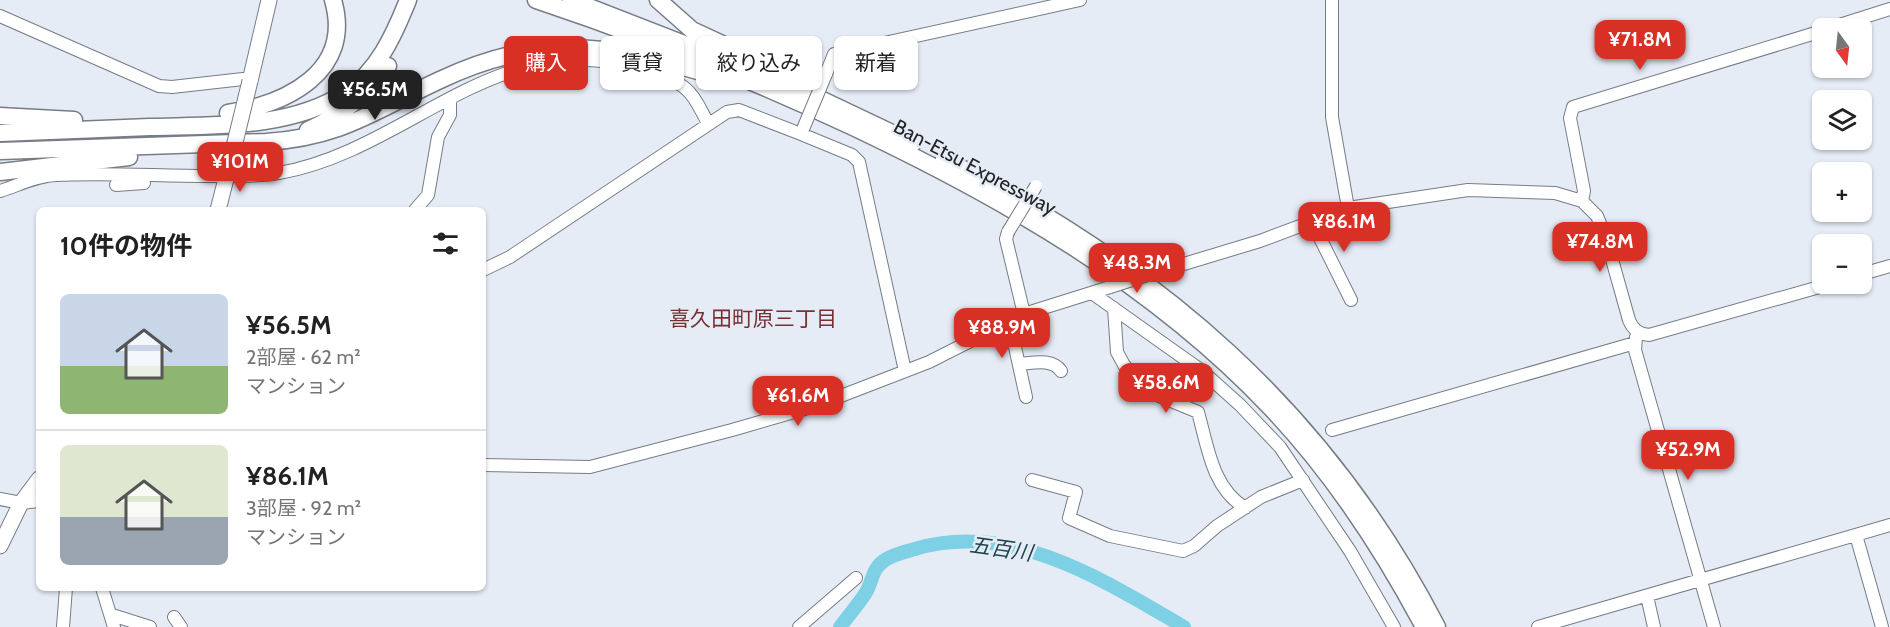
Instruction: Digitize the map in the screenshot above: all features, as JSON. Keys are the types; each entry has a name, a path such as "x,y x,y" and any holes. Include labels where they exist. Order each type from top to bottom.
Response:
{"highway":[{"path":"195,117 268,105 290,96 310,81 326,61 335,40 337,17 333,0"},
{"name":"Ban-Etsu Expressway","path":"536,0 699,61 843,123 969,185 1061,238 1117,276 1195,337 1271,408 1325,472 1362,521 1424,627"},
{"name":"Ban-Etsu Expressway","path":"571,0 797,88 909,141 1008,193 1068,229 1151,285 1242,363 1280,401 1346,480 1403,564 1437,627"},
{"path":"658,0 692,30 842,99 909,141"},
{"path":"0,124 267,112 308,101 356,76 374,57 411,1"},
{"path":"0,133 222,124 262,120 307,110 345,93 366,75 384,53 411,1"},
{"path":"266,142 318,125 361,96 380,76 394,56 411,1"},
{"path":"0,151 266,142 304,138 347,126 470,67 512,54 543,48 575,46 622,51 715,76 843,123"},
{"path":"0,172 109,158 267,152 318,145 373,125 444,80 470,67"},
{"path":"0,116 84,121"},
{"path":"0,163 124,146"}],"main road":[{"path":"219,207 269,0"},
{"path":"0,546 21,503 36,483"}],"street":[{"path":"802,132 834,54 1080,0"},
{"path":"1332,0 1332,117 1348,208"},
{"path":"1862,18 1890,9"},
{"path":"0,16 159,86 172,87 243,79 250,81"},
{"path":"1582,201 1584,191 1570,118 1573,107 1812,34"},
{"path":"0,192 30,180 55,175 154,177 228,171 266,175 310,165 406,123 510,70 561,60 601,59 643,70 683,87 708,123"},
{"path":"418,207 428,195 438,137 450,115 450,99"},
{"path":"486,269 510,257 708,123 727,112 739,110 802,132 852,154 859,162 905,371"},
{"path":"116,185 148,182 154,177"},
{"path":"1026,397 1015,347 1019,317 1006,239 1037,184"},
{"path":"486,465 572,468 603,465 815,406 905,371 1019,317 1110,286 1260,241 1348,208 1467,190 1555,193 1582,201 1592,210 1601,225 1636,338 1714,627"},
{"path":"1311,220 1351,300"},
{"path":"1872,271 1890,266"},
{"path":"1332,430 1636,338 1812,289"},
{"path":"1092,293 1202,371 1233,398 1280,447 1350,551 1394,627"},
{"path":"1114,308 1117,352 1124,365 1147,391 1198,412 1218,482 1233,500 1245,508"},
{"path":"1019,364 1046,363 1058,367 1061,371"},
{"path":"1032,480 1076,492 1069,518 1110,536 1139,540 1173,550 1183,550 1194,546 1217,526 1268,493 1304,480"},
{"path":"0,499 21,503 36,501"},
{"path":"1538,627 1890,525"},
{"path":"1856,535 1882,627"},
{"path":"799,627 856,578"},
{"path":"63,627 66,591"},
{"path":"103,591 113,621 150,627"},
{"path":"1647,596 1654,627"}],"waterway":[{"name":"五百川","path":"840,627 865,594 877,567 885,560 915,549 951,542 986,542 1021,549 1056,560 1122,591 1184,627"}],"district":[{"name":"喜久田町原三丁目","path":"753,319"}]}
